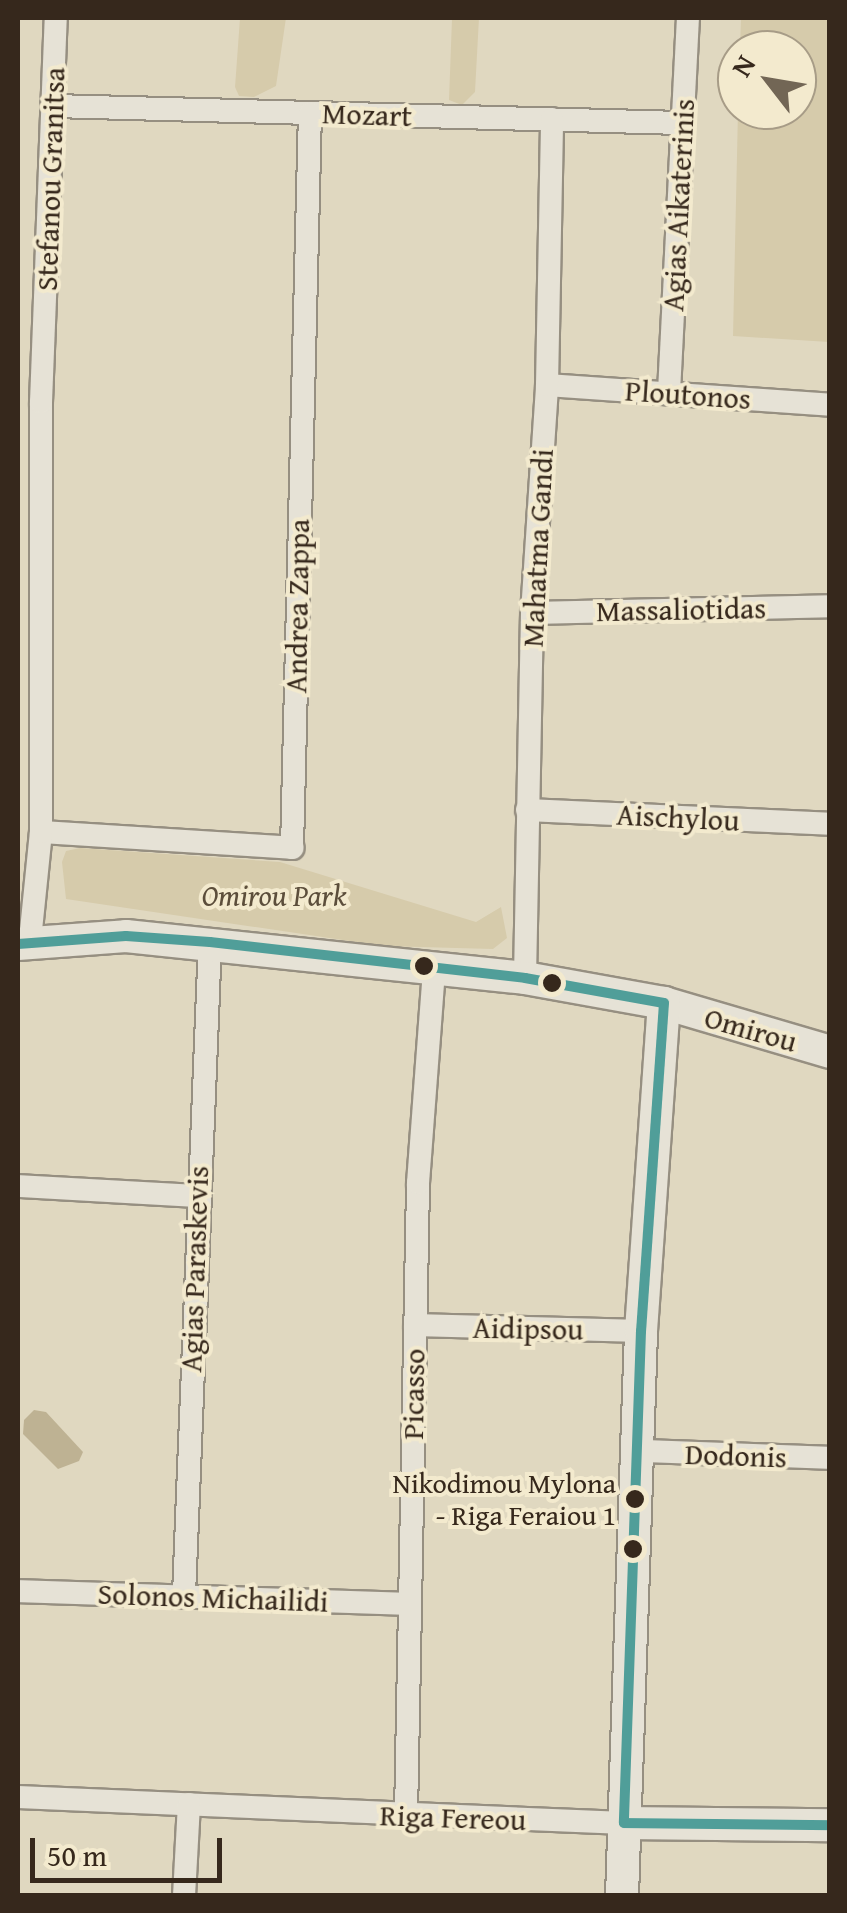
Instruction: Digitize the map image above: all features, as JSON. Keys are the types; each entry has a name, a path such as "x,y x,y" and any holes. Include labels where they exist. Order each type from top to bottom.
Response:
{"street":[{"name":"Stefanou Granitsa","path":"24,942 41,832 29,402 56,18"},
{"name":"Agias Aikaterinis","path":"668,392 688,18"},
{"name":"Mozart","path":"52,106 682,122"},
{"name":"Andrea Zappa","path":"41,832 292,848 310,113"},
{"name":"Mahatma Gandi","path":"525,978 532,613 547,385 552,119"},
{"name":"Ploutonos","path":"547,385 830,405"},
{"name":"Massaliotidas","path":"532,613 830,606"},
{"name":"Aischylou","path":"527,810 830,824"},
{"name":"Omirou","path":"24,942 126,936 210,942 434,972 525,978 664,1004 830,1052"},
{"name":"Agias Paraskevis","path":"184,1595 195,1196 210,942"},
{"name":"Picasso","path":"406,1816 414,1325 434,972"},
{"path":"622,1896 642,1451 641,1331 664,1004"},
{"path":"18,1186 195,1196"},
{"name":"Aidipsou","path":"414,1325 641,1331"},
{"name":"Dodonis","path":"642,1451 830,1458"},
{"name":"Solonos Michailidi","path":"18,1591 408,1604"},
{"name":"Riga Fereou","path":"18,1797 406,1816 830,1825"},
{"path":"184,1896 189,1804"}],"green space":[{"path":"240,18 286,18 276,86 254,97 239,96 235,87"},
{"path":"452,18 479,18 475,92 462,105 449,100"},
{"path":"741,18 829,18 829,342 733,336 738,130 817,130 817,30 741,30"},
{"name":"Omirou Park","path":"80,848 280,862 476,922 501,907 507,938 493,949 383,946 66,899 62,862 66,851"}],"shaded area":[{"path":"34,1410 46,1412 83,1452 79,1461 58,1469 23,1434 24,1420"}],"transit line":[{"path":"18,944 126,936 210,942 525,978 664,1003 641,1331 624,1823 830,1825"}],"place":[{"name":"Nikodimou Mylona - Riga Feraiou 1","path":"635,1499"}]}
